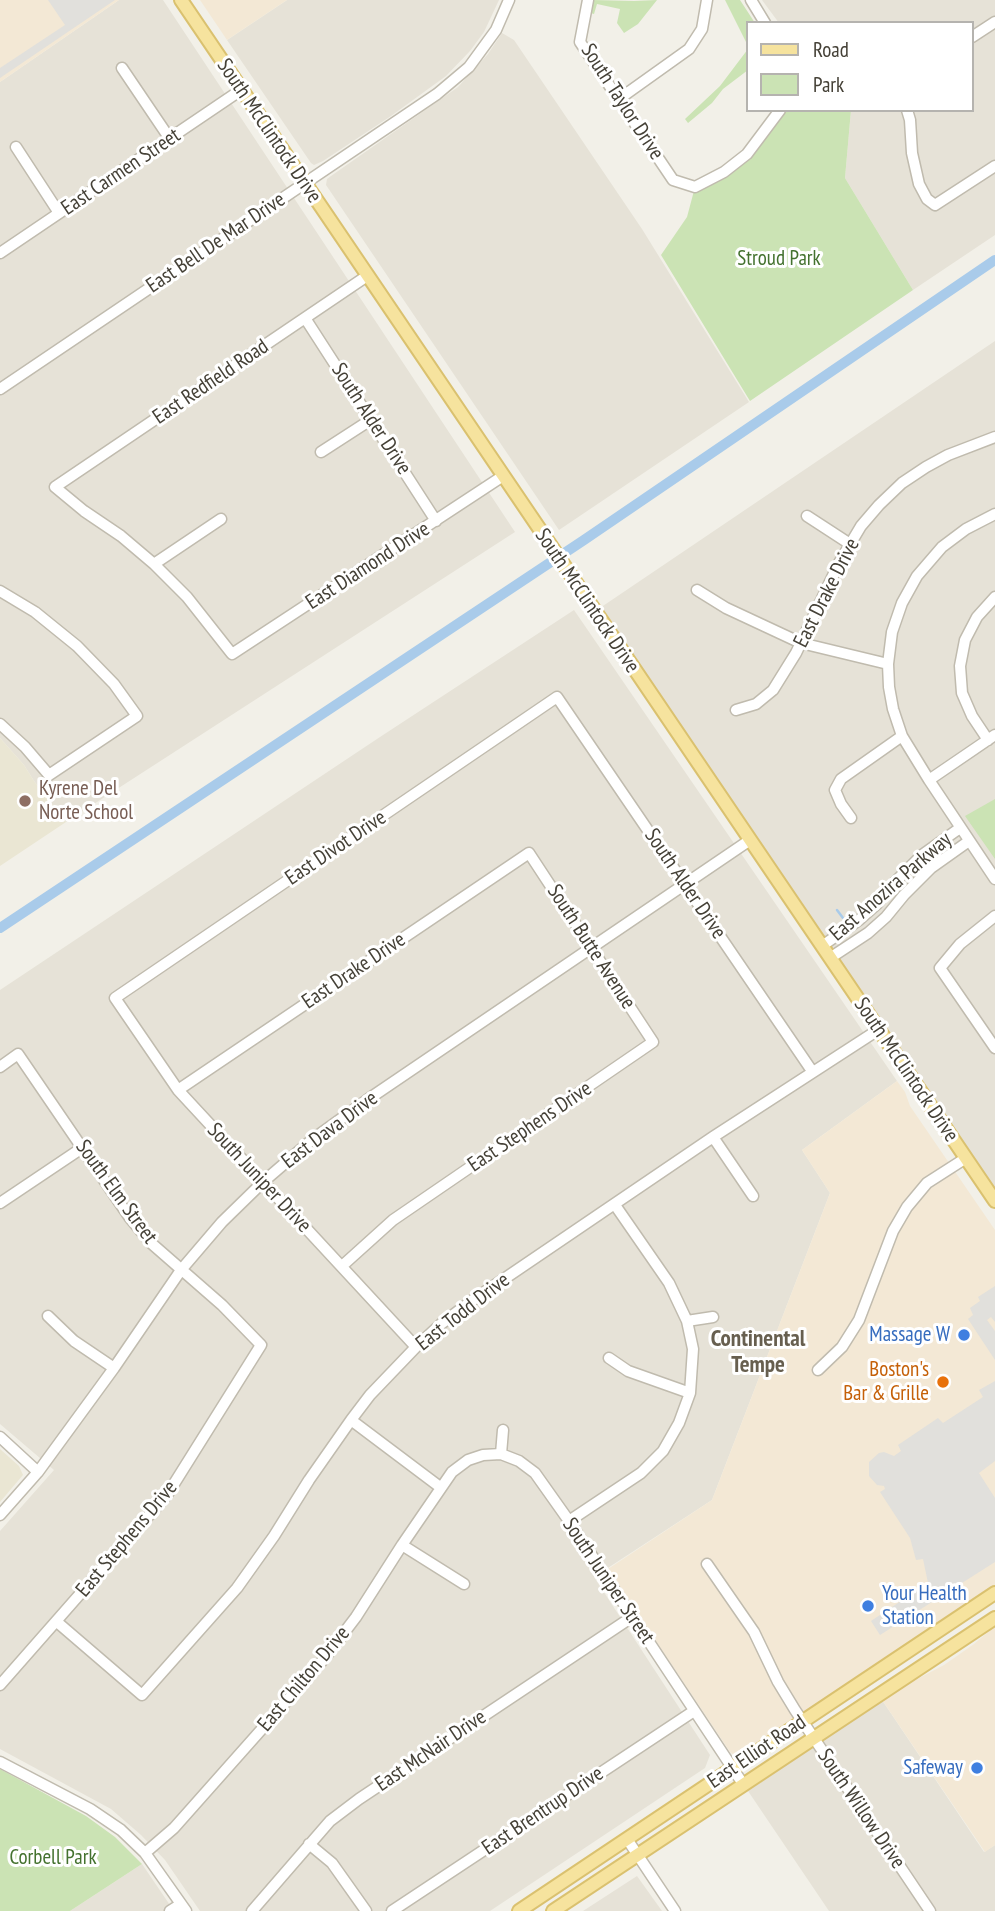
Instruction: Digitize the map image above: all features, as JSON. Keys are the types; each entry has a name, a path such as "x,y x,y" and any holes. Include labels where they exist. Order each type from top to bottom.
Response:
{"main road":[{"name":"South McClintock Drive","path":"181,0 995,1201"},
{"name":"East Elliot Road","path":"519,1911 995,1593"},
{"name":"East Elliot Road","path":"553,1911 995,1618"},
{"path":"955,1620 978,1629"}],"street":[{"name":"East Bell De Mar Drive","path":"0,389 437,94 469,67 496,30 509,0"},
{"name":"South Taylor Drive","path":"588,0 580,42 673,180 695,187 724,172 747,154 778,112"},
{"path":"619,99 689,49 702,29 707,0"},
{"path":"751,0 764,21"},
{"path":"974,36 995,22"},
{"path":"122,68 170,139"},
{"name":"East Carmen Street","path":"0,253 241,90"},
{"path":"908,112 919,184 926,199 935,205 995,166"},
{"path":"16,147 59,213"},
{"name":"East Redfield Road","path":"154,565 121,536 55,487 367,276"},
{"name":"South Alder Drive","path":"305,318 436,521"},
{"path":"321,452 372,419"},
{"name":"East Drake Drive","path":"736,710 756,704 773,690 801,643 839,563 861,526 879,505 902,483 948,455 995,437"},
{"name":"East Diamond Drive","path":"154,565 187,597 232,654 502,476"},
{"path":"995,514 966,529 942,547 917,576 902,603 892,632 888,664 893,709 902,736 995,878"},
{"path":"807,516 850,544"},
{"path":"154,565 221,519"},
{"path":"696,590 726,608 801,643 888,664"},
{"path":"0,591 35,612 77,646 114,684 137,716 48,775 25,747 0,724"},
{"path":"929,779 991,737 972,716 962,693 960,666 965,640 977,617 995,597"},
{"name":"South Alder Drive","path":"557,697 812,1072"},
{"name":"East Divot Drive","path":"116,998 557,697"},
{"path":"850,818 835,790 841,779 902,736"},
{"name":"East Anozira Parkway","path":"822,946 859,920 922,855 960,828"},
{"name":"East Dava Drive","path":"0,1515 38,1472 181,1270 222,1222 263,1182 313,1139 366,1100 750,840"},
{"name":"East Anozira Parkway","path":"830,958 868,933 931,868 969,841"},
{"name":"East Drake Drive","path":"178,1090 529,853"},
{"name":"South Butte Avenue","path":"529,853 653,1042"},
{"path":"995,916 960,944 940,968 995,1048"},
{"name":"South Juniper Drive","path":"116,998 178,1090 416,1347"},
{"name":"East Todd Drive","path":"57,1622 142,1695 237,1588 370,1395 441,1324 713,1137 878,1030"},
{"name":"East Stephens Drive","path":"342,1266 393,1220 653,1042"},
{"name":"South Elm Street","path":"0,1067 18,1054 130,1218 151,1243 222,1305 261,1345"},
{"path":"713,1137 753,1196"},
{"path":"0,1203 82,1148"},
{"path":"818,1370 842,1347 859,1320 893,1231 907,1207 927,1183 966,1158"},
{"path":"569,1521 641,1473 663,1451 679,1423 690,1393 693,1349 687,1321 669,1283 615,1205"},
{"path":"48,1316 74,1341 114,1368"},
{"path":"687,1321 713,1317"},
{"name":"East Stephens Drive","path":"0,1685 167,1496 261,1345"},
{"path":"610,1358 628,1371 690,1393"},
{"path":"351,1420 440,1488 452,1472 468,1460 483,1455 501,1454 503,1430"},
{"path":"0,1437 38,1472"},
{"name":"South Juniper Street","path":"501,1454 519,1461 536,1473 743,1784"},
{"name":"East Chilton Drive","path":"145,1853 174,1828 324,1659 356,1617 440,1488"},
{"path":"402,1545 464,1584"},
{"name":"South Willow Drive","path":"707,1564 754,1632 783,1692 930,1911"},
{"name":"East McNair Drive","path":"252,1911 330,1821 632,1617"},
{"name":"East Brentrup Drive","path":"392,1911 694,1710"},
{"path":"0,1762 90,1809 121,1830 145,1853 184,1907 170,1911"},
{"path":"627,1839 675,1911"},
{"path":"309,1844 332,1863 366,1911"}],"shaded area":[{"path":"0,0 119,0 0,82"},
{"path":"48,0 115,0 0,78 0,68 65,25"},
{"path":"119,0 163,0 515,532 66,822 24,765 0,738 0,82"},
{"path":"200,0 287,0 227,40"},
{"path":"287,0 499,0 484,32 446,76 391,116 314,165 227,40"},
{"path":"762,0 995,0 995,235 913,290 845,178 851,112 974,112 974,21 778,21"},
{"path":"502,33 514,40 642,229 749,402 559,530 326,185 331,176 458,87 488,54"},
{"path":"995,341 995,1201 594,612"},
{"path":"574,610 897,1081 802,1150 830,1193 712,1500 594,1577 710,1755 705,1768 490,1911 200,1911 165,1860 111,1809 0,1749 0,1531 54,1470 0,1424 0,990"},
{"name":"Kyrene Del Norte School","path":"0,738 24,765 66,822 0,866"},
{"path":"897,1081 910,1106 995,1230 995,1585 736,1757 730,1752 608,1569 712,1500 830,1193 802,1150"},
{"path":"995,1286 995,1322 991,1317 987,1320 995,1331 995,1360 968,1319 973,1315 970,1308 980,1301 978,1297"},
{"path":"995,1381 995,1461 979,1473 995,1498 995,1562 880,1635 871,1621 928,1583 923,1559 916,1560 910,1538 880,1492 885,1489 884,1486 877,1485 869,1476 869,1462 879,1453 894,1456 901,1451 898,1445 938,1418 943,1423 983,1397 979,1390"},
{"path":"0,1449 19,1466 23,1475 0,1502"},
{"path":"995,1626 995,1845 985,1852 882,1700 944,1665"},
{"path":"882,1700 984,1852 995,1845 995,1911 829,1911 748,1791"},
{"path":"142,1864 174,1911 70,1911"},
{"path":"637,1876 662,1911 583,1911"}],"green space":[{"path":"593,0 657,0 638,24 624,33 617,23 620,9 597,4 594,14 590,13"},
{"path":"725,0 740,0 754,21 746,21 746,42"},
{"path":"746,52 746,72 723,89 712,103 688,123 685,119 720,86"},
{"name":"Stroud Park","path":"778,112 851,112 845,178 913,290 750,401 661,255 687,217 695,187 724,172"},
{"path":"995,799 995,859 965,816"},
{"name":"Corbell Park","path":"0,1769 86,1816 115,1837 142,1864 70,1911 0,1911"}],"waterway":[{"path":"0,928 584,540 995,260"},
{"path":"837,910 843,918"}],"place":[{"name":"Kyrene Del Norte School","path":"25,801"},
{"name":"Massage W","path":"964,1335"},
{"name":"Boston's Bar & Grille","path":"943,1382"},
{"name":"Your Health Station","path":"868,1606"},
{"name":"Safeway","path":"977,1768"}],"district":[{"name":"Continental Tempe","path":"758,1352"}]}
